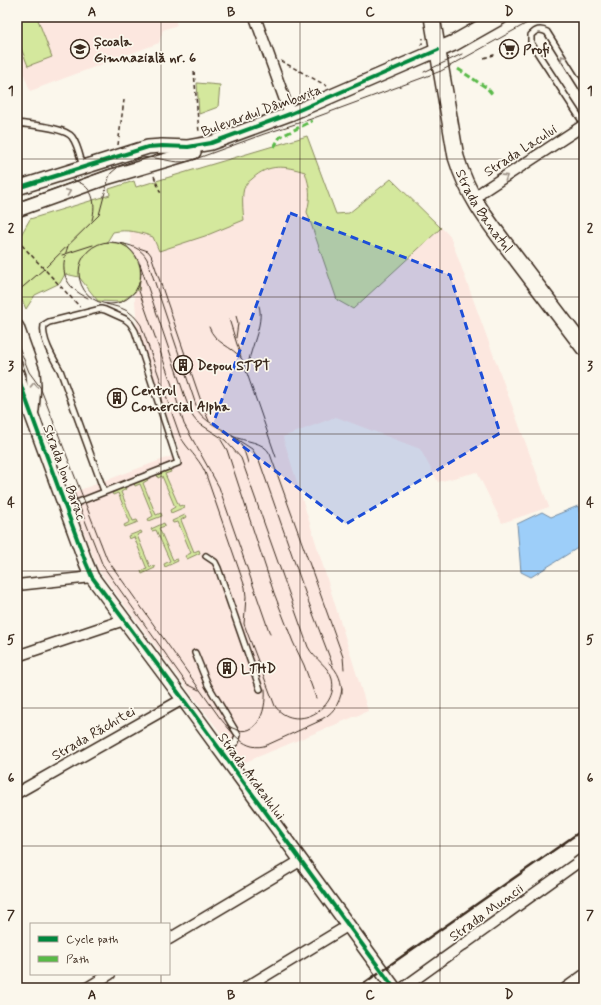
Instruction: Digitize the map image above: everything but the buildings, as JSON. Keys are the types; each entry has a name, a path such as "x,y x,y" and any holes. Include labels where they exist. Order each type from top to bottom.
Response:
{"main road":[{"name":"Strada Banatul","path":"432,17 456,156 462,174 474,200 489,223 584,348"},
{"name":"Bulevardul Dâmbovița","path":"438,50 454,43 500,17"}],"street":[{"path":"255,17 290,114"},
{"name":"Bulevardul Dâmbovița","path":"17,188 148,147 188,147 206,144 290,114 438,50"},
{"name":"Strada Lacului","path":"474,200 483,191 584,124"},
{"name":"Bulevardul Dâmbovița","path":"17,210 102,179 196,151 206,144"},
{"path":"17,221 32,205"},
{"name":"Strada Ion Barac","path":"17,327 33,372 34,386 32,407 35,423"},
{"name":"Strada Ion Barac","path":"17,375 92,577"},
{"path":"17,585 92,577"},
{"name":"Strada Ardealului","path":"92,577 183,698 300,861 349,925 394,988"},
{"path":"17,656 124,620"},
{"name":"Strada Răchitei","path":"17,793 183,698"},
{"name":"Strada Muncii","path":"403,988 584,858"},
{"path":"170,938 300,861"},
{"path":"245,988 349,925"},
{"path":"87,988 108,975"},
{"path":"566,988 584,975"}],"lane":[{"path":"584,91 547,32 540,29 535,31 531,35 531,43 584,124"},
{"path":"17,123 59,130 69,134 75,143 83,167"},
{"path":"66,507 178,462 135,331 130,323 125,319 101,309 49,322 44,325 43,330 50,353 60,370 104,491"},
{"path":"206,556 215,562 218,568 260,689"},
{"path":"195,653 208,685 238,735 236,742 222,753"}],"path":[{"path":"416,47 422,44 423,37"},
{"path":"268,53 339,93"},
{"path":"484,58 497,54"},
{"path":"194,71 206,144"},
{"path":"117,157 124,100"},
{"path":"150,164 160,194"},
{"path":"17,240 60,283 86,313"}],"highlighted area":[{"path":"290,213 450,275 500,433 346,524 213,424"}],"shaded area":[{"name":"Școala Gimnazială nr. 6","path":"17,17 174,17 177,25 163,30 159,43 30,91 17,55"},
{"path":"307,136 336,214 349,213 391,179 450,236 549,507 502,523 477,472 438,482 420,449 336,417 283,437 368,711 243,763 98,569 69,494 180,453 137,329 127,189"}],"green space":[{"path":"17,17 37,17 52,57 28,66 17,38"},
{"path":"197,83 220,85 218,107 199,114"},
{"path":"307,136 336,214 349,213 391,179 441,228 353,309 337,300 307,212 309,192 305,172 291,168 277,167 265,170 258,174 246,185 243,198 244,220 205,236 159,251 153,237 133,232 113,232 107,242 125,244 137,260 140,270 139,289 121,302 98,301 79,277 65,274 60,283 35,295 26,309 17,289 17,242 30,219 110,195 109,189 134,181 136,187"},
{"path":"170,469 171,472 165,474 179,506 183,505 185,507 171,513 170,510 175,507 162,476 158,478 157,475"},
{"path":"147,478 148,480 143,483 156,515 161,513 162,516 149,521 148,519 153,516 140,484 135,486 134,483"},
{"path":"125,487 126,489 121,492 133,521 137,520 138,522 125,527 124,525 130,522 118,493 113,495 112,493"},
{"path":"185,515 186,517 181,520 194,552 199,550 200,553 187,559 185,556 191,553 178,522 173,523 172,521"},
{"path":"164,523 165,526 159,528 173,560 177,559 178,561 165,567 164,564 170,561 156,530 152,531 151,529"},
{"path":"141,531 142,533 137,535 150,567 154,566 155,568 142,574 141,571 147,569 134,537 129,539 128,536"}],"water":[{"path":"578,506 584,532 584,544 531,577 521,572 517,524 542,512 551,517"}],"tram line":[{"path":"17,202 141,158 147,157 177,162 190,161 264,134 311,119 441,71 538,17"},
{"path":"424,72 462,54"},
{"path":"17,292 44,269 99,215 109,177 117,168"},
{"path":"72,180 85,186 92,195 94,207 92,220"},
{"path":"110,242 122,244 132,251 139,261 141,273 139,285 132,295 122,302 110,304 98,302 88,295 81,285 79,273 81,261 88,251 98,244 110,242"},
{"path":"119,243 135,248 142,252 147,259 198,411 208,421 230,434 240,443 248,463"},
{"path":"62,255 93,245"},
{"path":"68,246 64,263 66,277 73,289 88,298"},
{"path":"139,248 148,251 151,255 209,421"},
{"path":"106,304 126,310 134,316 141,325 180,436 205,472 245,587 246,597 244,624 275,706 283,714 293,718 313,714 322,708 329,700 332,690 332,679 328,670 308,647 241,458 225,440 197,422 193,417 140,264"},
{"path":"139,283 139,291 184,424 219,487 270,634"},
{"path":"247,372 250,355 260,321 259,306"},
{"path":"236,316 238,323 236,338"},
{"path":"229,319 241,357"},
{"path":"209,327 219,341 242,359 276,457"},
{"path":"17,342 29,372 40,387 107,559 220,718 240,740 246,744 259,747 267,745 322,720"},
{"path":"333,666 307,598 259,460 252,449 232,436 259,444 270,454 343,657 344,669"},
{"path":"221,440 227,450 274,593 316,698"},
{"path":"71,485 103,566 187,684 199,690"},
{"path":"329,663 339,677 342,694"},
{"path":"227,725 237,730 245,731 258,723 262,716 264,707 265,689"},
{"path":"317,721 331,713 339,700 342,689"}],"railway":[{"path":"357,988 584,829"}],"marked path":[{"path":"458,69 487,88 493,95"},
{"path":"274,147 280,137 312,121"}],"cycle path":[{"path":"17,188 148,147 188,147 211,143 290,114 438,50"},
{"path":"17,375 92,577 394,988"}],"place":[{"name":"Școala Gimnazială nr. 6","path":"80,49"},
{"name":"Profi","path":"509,49"},
{"name":"Depou STPT","path":"183,365"},
{"name":"Centrul Comercial Alpha","path":"117,398"},
{"name":"LTHD","path":"227,668"}]}
